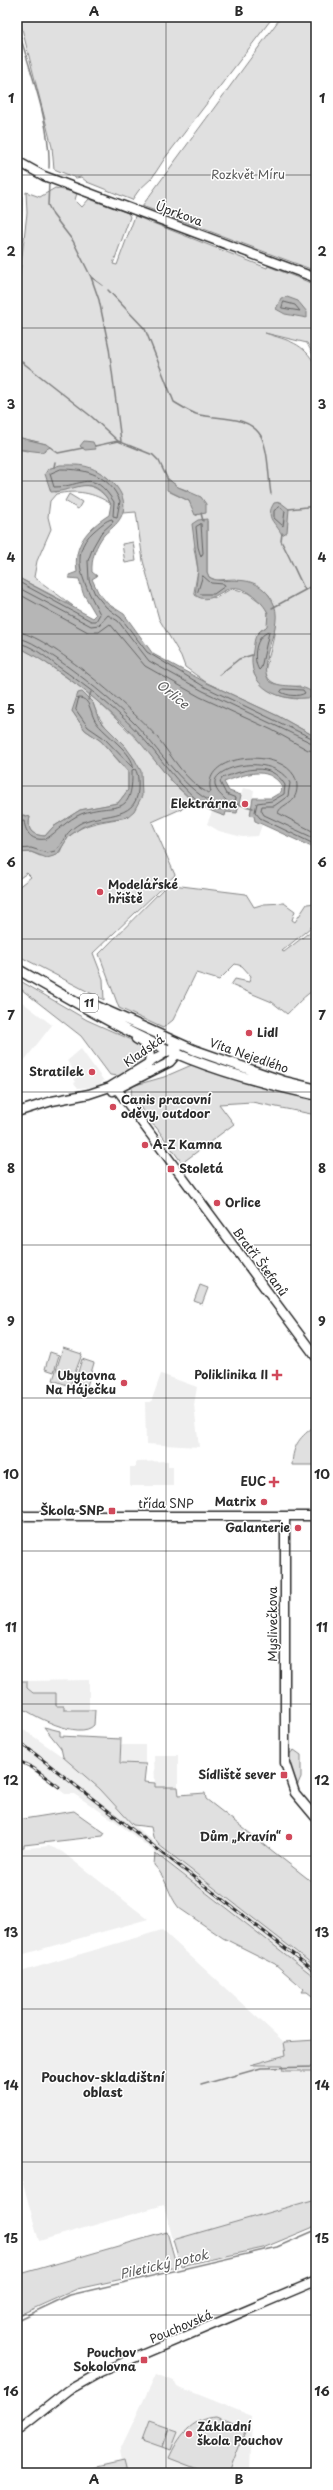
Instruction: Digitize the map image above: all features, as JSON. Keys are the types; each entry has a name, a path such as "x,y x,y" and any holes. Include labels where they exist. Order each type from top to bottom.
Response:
{"main road":[{"name":"11","path":"17,964 100,1009 176,1042"},
{"name":"11","path":"17,969 103,1018 174,1051"},
{"name":"Víta Nejedlého","path":"176,1042 260,1073 316,1089"},
{"name":"Víta Nejedlého","path":"174,1051 190,1059 241,1076 316,1095"}],"street":[{"name":"Úprkova","path":"17,161 33,171 316,278"},
{"path":"103,1018 118,1030 146,1046 150,1057 147,1066"},
{"name":"Kladská","path":"17,1112 58,1099 89,1094 133,1082 170,1062 176,1042"},
{"name":"Kladská","path":"89,1094 106,1094 162,1055 174,1051"},
{"path":"133,1082 129,1091 130,1098 145,1126"},
{"name":"Bratří Štefanů","path":"116,1087 316,1357"},
{"path":"106,1094 125,1099"},
{"name":"třída SNP","path":"17,1516 316,1516"},
{"name":"Myslivečkova","path":"285,1516 285,1763 290,1783 302,1804 316,1818"},
{"name":"Pouchovská","path":"17,2431 75,2386 101,2372 316,2281"}],"shaded area":[{"path":"243,788 254,790 250,815 256,818 255,823 262,825 258,836 242,837 219,831 207,824 212,812 225,816 226,812 237,812"},
{"path":"17,998 52,1025 17,1070"},
{"path":"81,1049 104,1081 96,1087 78,1088 74,1083 76,1082 74,1079 78,1076 67,1061"},
{"path":"161,1374 197,1387 194,1405 199,1447 146,1444 145,1402 151,1402"},
{"path":"168,1461 168,1466 173,1466 173,1486 130,1486 130,1467 136,1467 136,1462"},
{"path":"89,1680 89,1710 64,1710 56,1706 56,1693 33,1693 27,1688 27,1681"},
{"path":"17,1725 63,1757 100,1789 133,1825 316,1967 316,1978 115,1821 74,1794 65,1794 17,1756"},
{"path":"121,1745 145,1745 145,1763 121,1763"},
{"path":"154,1755 178,1755 178,1787 155,1787"},
{"path":"49,1846 61,1851 148,1919 17,1956 17,1849"},
{"path":"162,1930 284,2042 286,2055 252,2064 283,2065 316,2071 316,2199 173,2240 164,2205 39,2241 17,2162 17,1973"},
{"name":"Základní škola Pouchov","path":"156,2374 175,2382 177,2386 252,2416 250,2473 127,2473 124,2462 121,2462 119,2452"}],"green space":[{"path":"19,17 273,17 165,158 152,178 139,190 132,200 87,182 81,177 76,178 54,169 52,147"},
{"name":"Rozkvět Míru","path":"281,17 316,17 316,271 142,206"},
{"path":"17,172 22,190 22,203 21,232 17,267"},
{"path":"55,188 77,193 75,200 82,207 89,199 128,213 130,217 113,264 117,265 135,216 267,268 268,266 316,285 316,361 307,343 265,333 300,347 306,352 316,366 316,737 278,716 207,683 185,667 181,656 159,619 143,561 136,512 123,513 122,499 117,488 109,479 99,472 74,466 61,466 48,469 55,492 79,486 93,487 99,490 111,504 98,497 78,492 56,494 50,501 48,517 51,529 37,561 34,577 73,606 17,577 17,449 27,451 46,444 17,437 17,337 21,329 17,299 27,213 26,192 40,197","holes":["167,478 178,487 189,491 197,516 189,501 170,492","207,521 207,572 209,577 216,580 235,579 269,595 273,605 275,624 273,642 265,671 267,676 274,683 284,686 300,686 297,699 277,695 267,689 254,674 261,630 268,626 268,613 264,605 248,593 232,588 216,598 194,592 198,570 194,548"]},
{"path":"69,494 82,502 78,509 65,501"},
{"path":"133,542 136,561 125,563 122,544"},
{"path":"17,646 39,658 90,694 144,746 173,783 194,803 152,822 175,875 93,953 103,979 104,1000 17,955 17,888 31,877 27,873 17,880 17,853 31,852 40,856 60,852 65,842 79,829 97,823 127,817 135,760 105,726 93,703 72,711 85,730 101,741 128,772 128,790 118,803 80,810 53,827 45,836 33,833 31,831 29,825 30,817 23,815 17,819"},
{"path":"173,885 246,894 254,907 264,904 284,903 295,911 292,920 295,922 307,904 316,903 316,923 282,951 284,952 316,927 316,989 304,997 287,1014 272,1002 231,985 235,979 249,982 251,976 242,966 235,964 219,980 196,973 173,1020 163,1028 119,1008 99,954 164,888"},
{"path":"17,979 87,1020 134,1041 147,1052 146,1062 120,1076 110,1075 81,1036 17,986"},
{"path":"194,1064 316,1098 316,1115 252,1102 219,1104 234,1124 182,1163 156,1127 149,1122 141,1108 131,1096 132,1086 164,1077"},
{"path":"200,1285 208,1288 202,1304 194,1301"},
{"path":"63,1348 82,1354 70,1386 53,1380"},
{"path":"50,1352 59,1355 54,1372 45,1369"},
{"path":"82,1359 94,1363 87,1386 75,1382"},
{"path":"316,1425 316,1465 292,1465 294,1452 298,1442"},
{"path":"17,1681 27,1681 27,1688 33,1693 56,1693 56,1706 64,1706 64,1710 95,1710 94,1725 87,1729 78,1730 67,1728 43,1720 23,1709 17,1704"},
{"path":"44,1727 60,1731 60,1736 121,1739 120,1763 146,1764 144,1782 155,1783 155,1787 178,1787 179,1795 205,1793 206,1799 316,1885 316,1967 159,1845 153,1837 151,1827 133,1825 100,1789 63,1757 61,1748"},
{"path":"294,1750 301,1755 301,1777 297,1786 295,1786 288,1755"},
{"path":"74,1811 105,1833 103,1836 24,1845 24,1848 17,1849 17,1820"},
{"path":"155,1853 316,1978 316,1999 307,1992 302,1992 304,1989 275,1964 223,1938 179,1908 172,1898 162,1875 154,1865"},
{"path":"316,2040 316,2071 283,2071 282,2065 250,2065 286,2055 284,2042"},
{"path":"316,2199 316,2226 263,2248 181,2266 173,2240"},
{"path":"167,2232 177,2267 77,2289 17,2316 17,2275"},
{"path":"216,2417 246,2429 229,2473 208,2473 169,2458 186,2430 199,2421"},
{"path":"149,2421 169,2428 162,2447 142,2440"},
{"path":"169,2429 178,2432 171,2450 163,2447"},
{"path":"124,2461 127,2473 70,2473"}],"water":[{"path":"287,297 298,301 307,312 307,318 285,314 276,309 281,298"},
{"path":"17,437 46,444 50,447 42,452 17,449"},
{"path":"84,441 93,442 96,449 85,450 80,446"},
{"path":"60,465 83,466 98,471 117,487 121,494 124,509 119,520 104,535 96,548 92,562 92,572 97,576 92,579 98,592 108,604 124,614 153,654 207,683 278,716 316,737 316,849 255,821 254,816 250,815 253,798 271,798 281,792 282,786 276,779 262,773 255,773 247,774 224,782 229,791 241,795 237,813 226,812 225,816 208,810 181,790 125,726 100,703 60,672 17,646 17,577 93,618 96,615 83,593 79,579 69,578 69,575 77,572 77,554 83,539 94,526 109,515 111,504 104,494 97,488 91,486 51,492 45,474 48,469"},
{"path":"167,478 178,487 201,497 206,504 206,513 195,515 189,501 167,490"},
{"path":"280,502 289,509 287,532 282,535 272,520 270,513 274,503"},
{"path":"207,519 207,572 209,577 214,580 236,580 252,583 260,587 268,594 274,605 276,616 275,627 266,661 266,671 269,681 275,684 304,688 315,695 313,697 289,698 278,695 260,684 254,675 252,663 254,641 258,633 267,626 268,613 258,599 242,589 236,588 231,588 213,597 205,599 195,595 198,570 192,524 198,520"},
{"path":"82,692 93,703 99,720 125,746 135,760 141,771 142,796 134,811 127,817 94,822 82,827 69,836 57,855 47,858 31,852 17,853 17,819 23,815 30,817 29,825 33,833 45,836 53,827 80,810 118,803 128,790 128,771 101,741 85,730 72,711 78,693"}],"waterway":[{"path":"17,25 43,115 47,133 49,168"},
{"path":"49,182 48,205 53,215 73,241 91,277 99,300 109,348 121,441"},
{"path":"91,277 102,285"},
{"path":"108,290 145,329 174,402 196,414 231,419 248,424 261,436 266,449 271,494"},
{"path":"17,358 92,417 118,441 153,455 159,461 168,480"},
{"path":"95,446 118,441"},
{"path":"50,447 58,453 83,448"},
{"path":"54,467 55,462"},
{"path":"289,509 316,506"},
{"path":"201,513 203,521"},
{"path":"272,608 305,590 281,541 282,533"},
{"path":"305,590 316,583"},
{"path":"219,675 239,659 252,655"},
{"path":"88,700 91,692"},
{"path":"237,804 253,808"},
{"path":"201,2085 261,2068 316,2067"},
{"name":"Piletický potok","path":"17,2320 70,2295 277,2247 316,2230"}],"railway":[{"path":"17,1740 316,1972"},
{"path":"17,1760 33,1768 59,1787"}],"place":[{"name":"Elektrárna","path":"245,804"},
{"name":"Modelářské hřiště","path":"100,892"},
{"name":"Lidl","path":"249,1033"},
{"name":"Stratilek","path":"92,1072"},
{"name":"Canis pracovní oděvy, outdoor","path":"113,1107"},
{"name":"A-Z Kamna","path":"145,1145"},
{"name":"Stoletá","path":"171,1169"},
{"name":"Orlice","path":"217,1203"},
{"name":"Poliklinika II","path":"277,1375"},
{"name":"Ubytovna Na Háječku","path":"124,1383"},
{"name":"EUC","path":"274,1482"},
{"name":"Matrix","path":"264,1502"},
{"name":"Škola SNP","path":"112,1511"},
{"name":"Galanterie","path":"298,1528"},
{"name":"Sídliště sever","path":"284,1775"},
{"name":"Dům „Kravín“","path":"289,1837"},
{"name":"Pouchov Sokolovna","path":"144,2360"},
{"name":"Základní škola Pouchov","path":"189,2434"}],"district":[{"name":"Pouchov-skladištní oblast","path":"103,2084"}]}
